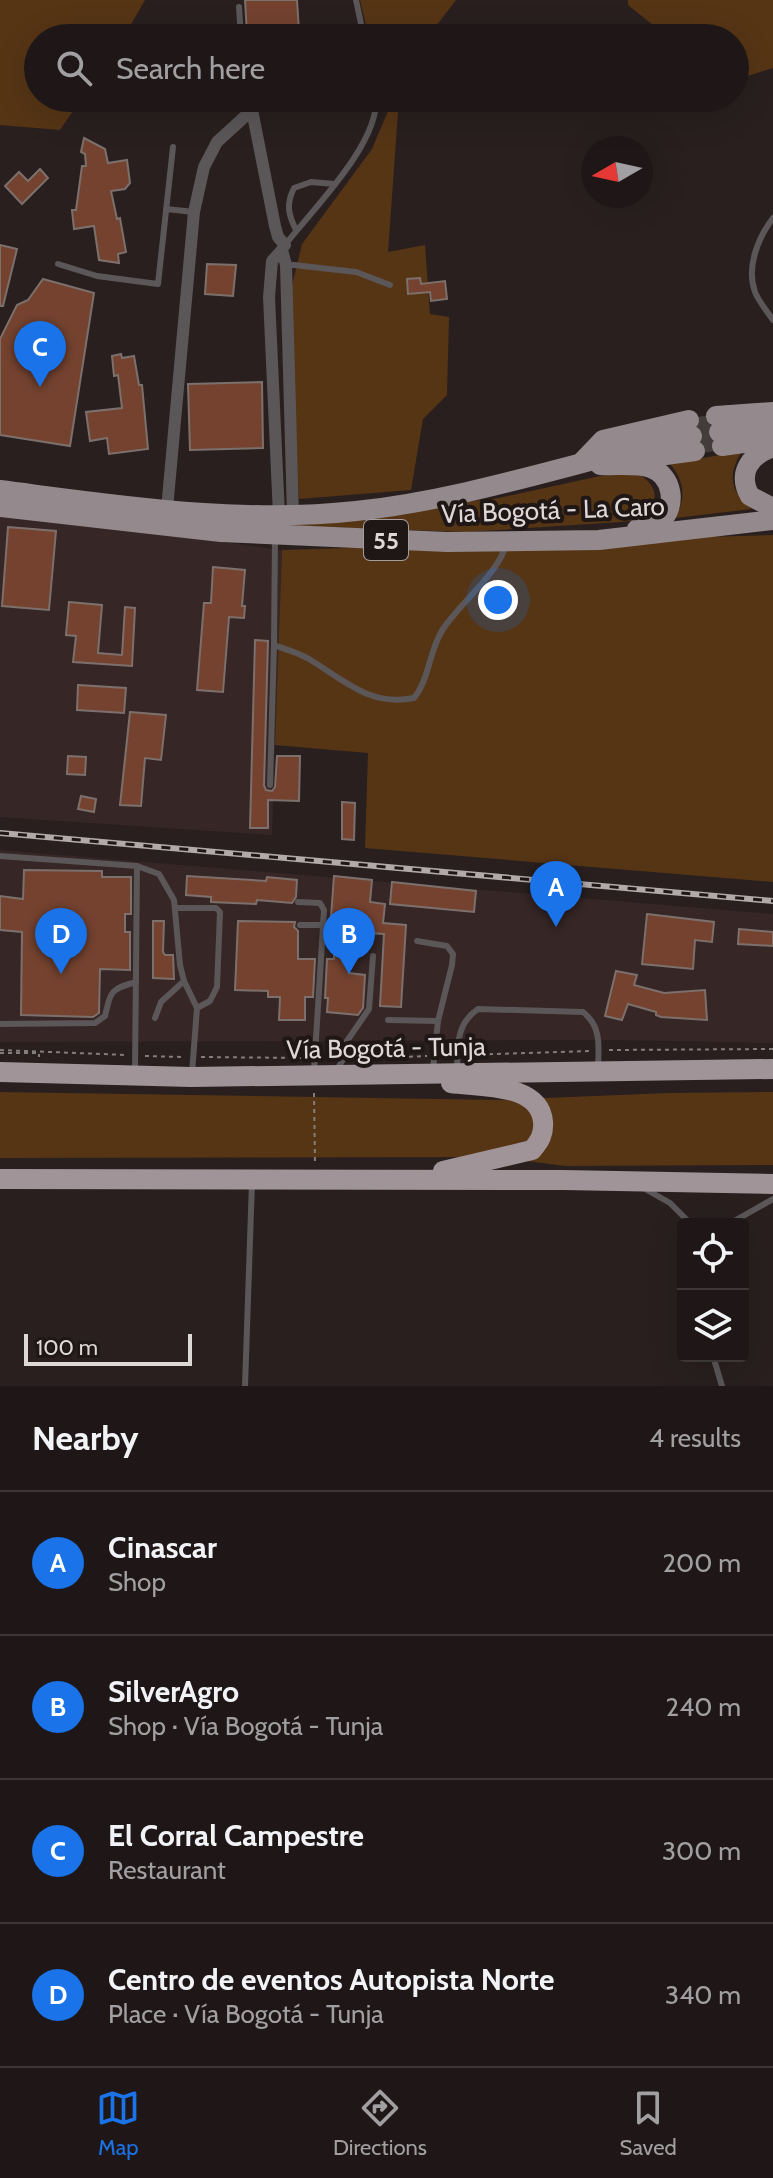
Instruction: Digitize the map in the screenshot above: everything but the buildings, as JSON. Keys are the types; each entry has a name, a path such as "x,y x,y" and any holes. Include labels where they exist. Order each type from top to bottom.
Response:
{"highway":[{"name":"Vía Bogotá - Tunja","path":"0,1072 135,1066 321,1069 371,1074 433,1064 599,1060 773,1069"},
{"path":"371,1074 511,1090 534,1101 542,1114 544,1127 541,1140 532,1150 404,1180"},
{"path":"0,1179 773,1184"}],"main road":[{"path":"719,432 773,412"},
{"path":"719,432 773,422"},
{"path":"719,432 773,434"},
{"name":"Vía Bogotá - La Caro","path":"0,507 166,527 282,522 429,500 581,463 665,457 692,436 603,440 581,463"},
{"path":"773,447 750,461 744,479 750,496 773,508"},
{"path":"581,463 651,468 663,477 671,492 669,509 661,521 653,526 599,540"},
{"name":"Vía Bogotá - La Caro","path":"0,490 433,542 599,540 773,520"}],"street":[{"path":"167,509 194,212 204,167 217,142 244,112"},
{"path":"253,112 275,226 278,237 285,245"},
{"path":"282,250 286,265 282,522 269,297 272,261 282,250"}],"lane":[{"path":"356,0 361,24"},
{"path":"239,7 240,24"},
{"path":"285,245 335,184 371,129 377,112"},
{"path":"58,264 97,276 158,284 173,147"},
{"path":"296,230 289,216 287,201 294,188 311,182 335,184"},
{"path":"166,209 194,212"},
{"path":"773,218 758,242 751,276 756,295 773,320"},
{"path":"286,265 356,272 390,285"},
{"path":"270,785 282,522"},
{"path":"274,645 307,658 342,683 363,693 402,700 414,698 421,690 441,632 493,568 505,551 507,540"},
{"path":"0,856 137,866 159,874 174,900 184,981 197,1008 192,1067"},
{"path":"135,1066 137,866"},
{"path":"298,902 320,903 324,910 321,1069 344,1058 347,1041 369,1009 373,956"},
{"path":"175,908 216,908 220,912 217,987 210,1001 197,1008"},
{"path":"300,925 323,925"},
{"path":"417,941 447,946 453,954 438,1021 433,1064"},
{"path":"155,1018 161,1002 184,981"},
{"path":"0,1024 95,1023 105,1016 110,993 117,987 136,982"},
{"path":"458,1064 460,1035 467,1017 478,1009 583,1012 592,1019 599,1036 599,1060"},
{"path":"388,1020 438,1021"},
{"path":"245,1386 252,1179"},
{"path":"629,1182 670,1203 685,1218"},
{"path":"740,1218 773,1199"},
{"path":"715,1362 722,1386"}],"path":[{"path":"458,1064 599,1060 773,1049"},
{"path":"0,1053 135,1066 321,1069 315,1179"},
{"path":"0,1053 39,1053 39,1058 0,1053"},
{"path":"392,1058 433,1064"}],"shaded area":[{"path":"0,0 145,0 131,24 24,24 24,112 72,112 60,130 0,125"},
{"path":"360,0 456,0 438,24 366,24"},
{"path":"628,0 773,0 773,68 749,76 749,24 652,24 628,5"},
{"path":"388,112 398,112 388,252 425,245 430,314 449,317 447,395 423,419 411,490 299,499 290,294 302,244 372,149"},
{"path":"742,451 734,468 733,483 739,496 752,509 675,518 681,504 682,490 679,477 670,464"},
{"path":"636,472 654,492 653,505 644,519 467,532 297,526 298,522 499,498 600,476"},
{"path":"0,517 282,550 272,835 0,817"},
{"path":"773,535 773,882 365,848 368,753 275,745 282,550"},
{"path":"0,850 773,914 773,1043 608,1040 0,1042"},
{"path":"0,1092 498,1100 773,1092 773,1165 565,1166 497,1157 0,1158"}],"tunnel":[{"path":"691,428 718,424"},
{"path":"694,444 721,440"}],"railway":[{"path":"0,833 773,901"}],"place":[{"name":"El Corral Campestre","path":"40,387"},
{"name":"Cinascar","path":"556,927"},
{"name":"Centro de eventos Autopista Norte","path":"61,974"},
{"name":"SilverAgro","path":"349,974"}]}
